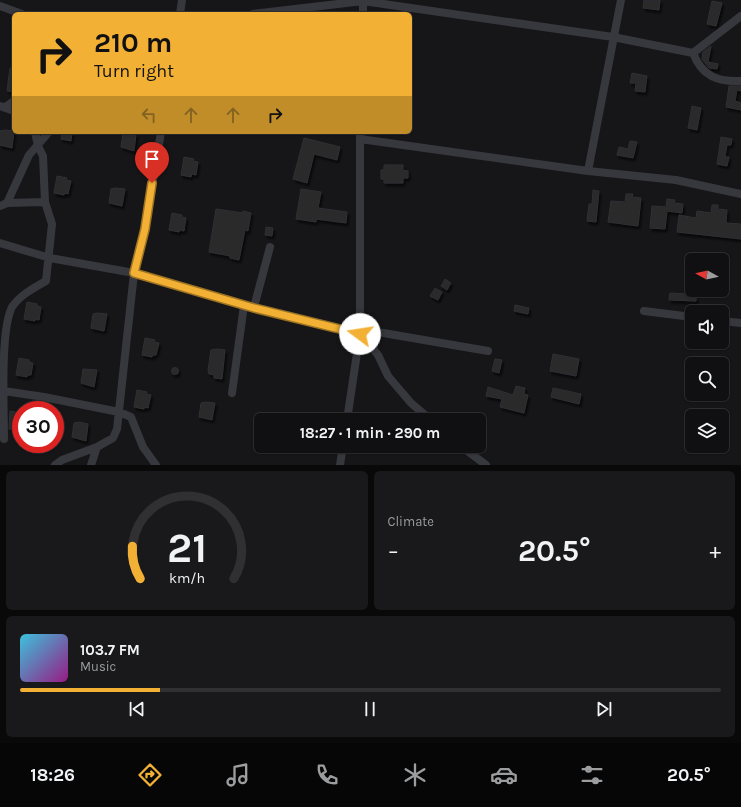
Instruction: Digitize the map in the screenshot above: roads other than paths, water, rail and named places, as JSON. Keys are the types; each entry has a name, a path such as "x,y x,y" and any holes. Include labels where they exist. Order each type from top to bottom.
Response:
{"street":[{"path":"180,12 182,0"},
{"path":"363,0 363,12"},
{"path":"269,12 363,0 613,36 693,53 741,16"},
{"path":"588,171 621,0"},
{"path":"0,6 16,12"},
{"path":"693,53 698,67 713,78 728,81 741,81"},
{"path":"4,439 4,391 2,372 8,315 20,297 46,281 50,258 52,224 44,202 43,156 38,146 35,134"},
{"path":"3,205 29,155 47,134"},
{"path":"55,465 62,460 97,447 113,438 117,429 134,273 145,229 161,134"},
{"path":"348,413 360,332 360,136 588,171 676,180 741,194"},
{"path":"3,205 44,202"},
{"path":"0,243 50,258 134,273 254,308 360,332 488,351"},
{"path":"254,308 270,247"},
{"path":"232,393 244,305"},
{"path":"644,310 685,316"},
{"path":"729,322 741,323"},
{"path":"360,332 378,355 388,376 411,403 423,413"},
{"path":"4,391 44,397 119,412 131,417 143,447 156,465"},
{"path":"91,465 97,447"},
{"path":"340,465 342,453"},
{"path":"470,453 486,465"}]}
